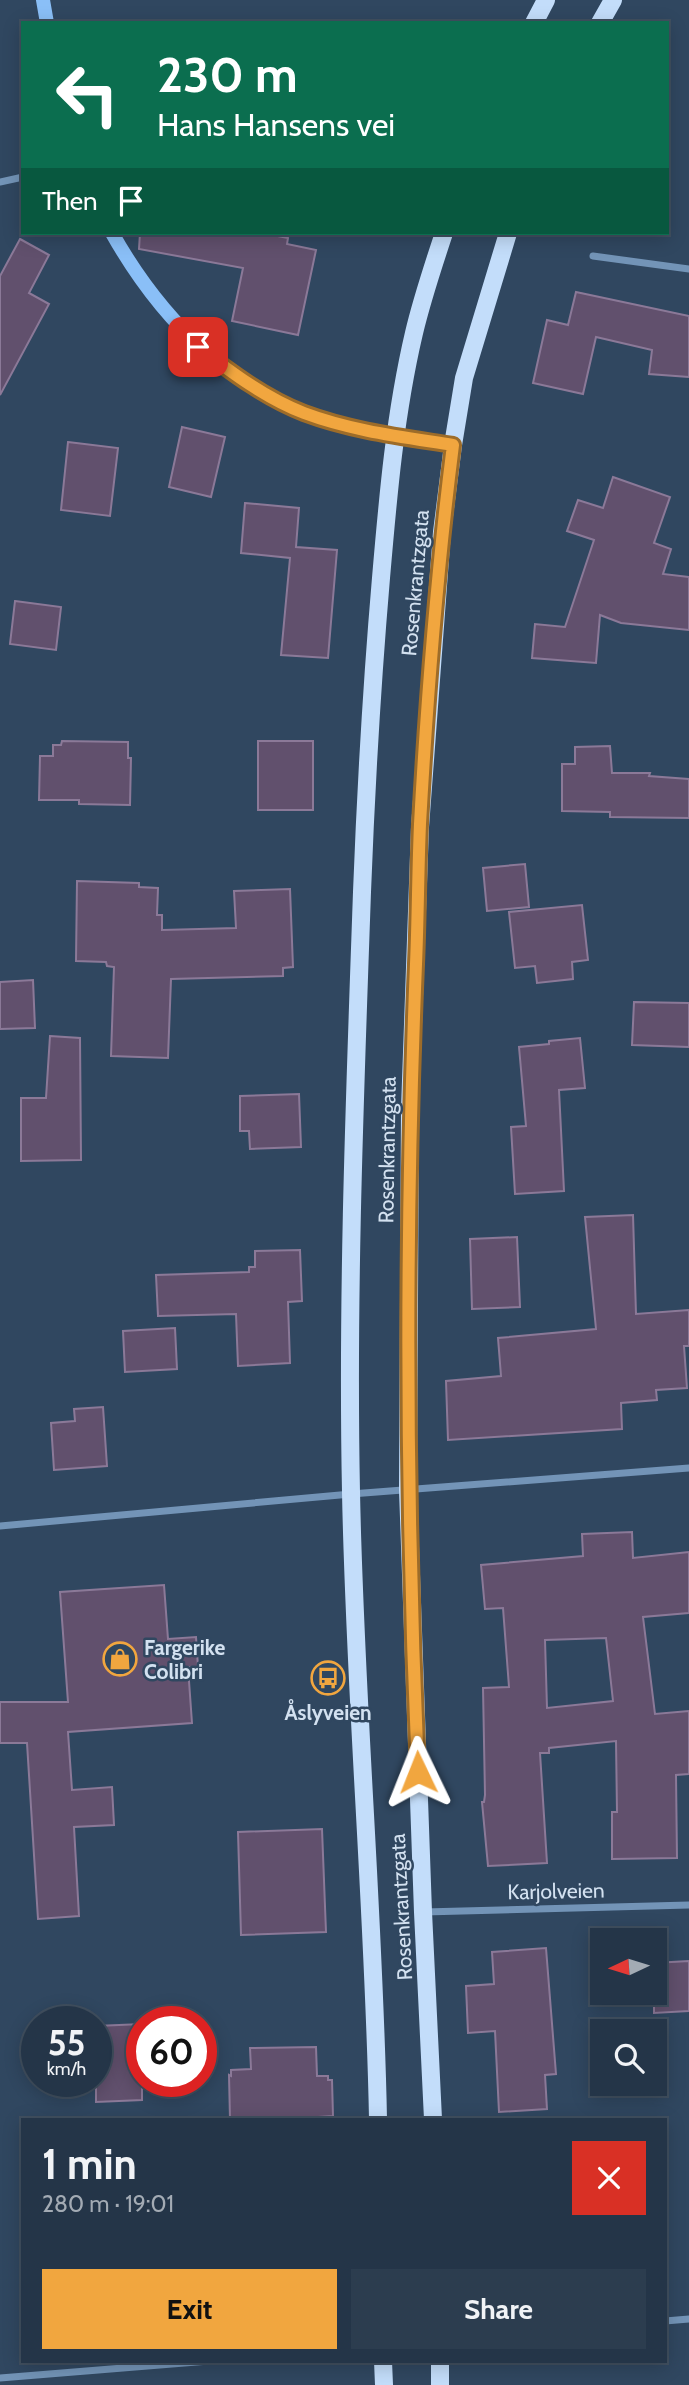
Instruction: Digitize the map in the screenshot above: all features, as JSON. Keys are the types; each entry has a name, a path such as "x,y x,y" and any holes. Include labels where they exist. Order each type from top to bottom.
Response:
{"main road":[{"path":"43,0 47,21"},
{"path":"535,21 546,0"},
{"path":"601,21 613,0"},
{"path":"113,235 131,267 161,307 198,347 240,379 302,412 336,424 453,445"},
{"name":"Rosenkrantzgata","path":"378,2118 376,1999 351,1494 350,1225 365,827 376,643 395,436 413,335 443,235"},
{"name":"Rosenkrantzgata","path":"433,2118 408,1490 410,1109 420,827 441,545 453,445 464,378 507,235"},
{"path":"383,2363 384,2385"},
{"path":"440,2363 440,2385"}],"street":[{"path":"0,182 21,177"},
{"path":"593,256 689,269"},
{"path":"0,1526 351,1494 689,1468"},
{"name":"Karjolveien","path":"423,1912 689,1905"},
{"path":"667,2321 689,2319"},
{"path":"0,2378 184,2363"}],"building":[{"path":"140,235 272,235 288,238 287,244 316,250 298,335 232,321 243,268 139,249"},
{"path":"20,239 49,255 29,293 49,304 0,395 0,276"},
{"path":"576,292 689,316 689,377 649,374 652,350 596,337 583,394 533,383 547,320 568,325"},
{"path":"182,427 225,437 211,497 169,487"},
{"path":"68,442 118,448 110,516 61,510"},
{"path":"613,477 670,497 654,543 671,549 663,574 689,577 689,630 621,623 600,615 596,663 532,658 535,624 565,627 594,540 567,531 578,500 603,508"},
{"path":"245,503 299,508 296,547 337,550 328,658 281,655 290,558 241,553"},
{"path":"15,601 61,607 56,650 10,644"},
{"path":"62,741 128,742 128,758 131,758 130,805 79,804 79,800 39,800 40,756 53,756 53,745 61,745"},
{"path":"258,741 313,741 313,810 258,810"},
{"path":"610,746 612,773 650,773 649,776 689,779 689,818 610,817 610,812 562,811 562,764 575,764 575,747"},
{"path":"525,864 529,907 487,911 483,868"},
{"path":"77,881 139,883 139,887 158,888 157,915 162,915 162,930 236,928 234,891 290,889 293,967 283,968 283,976 171,979 168,1058 111,1056 114,967 107,966 106,962 76,961"},
{"path":"582,905 588,960 572,962 573,979 537,983 535,966 515,968 509,912"},
{"path":"33,980 35,1028 0,1029 0,982"},
{"path":"634,1002 689,1003 689,1047 632,1045"},
{"path":"50,1036 80,1038 81,1160 21,1161 21,1098 46,1098"},
{"path":"580,1038 585,1088 559,1090 564,1191 515,1194 511,1127 526,1126 519,1047"},
{"path":"299,1094 301,1147 250,1149 249,1131 240,1131 240,1096"},
{"path":"633,1215 636,1314 689,1310 689,1346 684,1346 687,1388 656,1390 657,1400 621,1403 622,1429 448,1440 446,1381 501,1376 498,1338 596,1329 585,1217"},
{"path":"517,1237 520,1307 472,1309 470,1239"},
{"path":"300,1250 302,1301 288,1302 290,1363 238,1366 236,1314 158,1316 156,1275 249,1272 249,1267 255,1267 255,1251"},
{"path":"175,1328 177,1369 125,1372 123,1331"},
{"path":"103,1407 107,1466 54,1470 51,1423 75,1421 74,1409"},
{"path":"632,1532 633,1558 689,1552 689,1613 643,1617 655,1714 689,1711 689,1774 676,1775 677,1858 612,1859 612,1812 617,1812 616,1741 549,1748 549,1753 540,1753 547,1863 488,1866 482,1802 485,1795 483,1688 509,1687 503,1608 485,1609 481,1565 583,1556 582,1534","holes":["606,1638 613,1701 547,1708 545,1640"]},
{"path":"164,1585 168,1639 196,1637 198,1667 188,1667 192,1723 68,1732 72,1790 112,1787 114,1825 74,1827 79,1916 38,1919 27,1743 0,1743 0,1702 68,1702 60,1592"},
{"path":"322,1829 326,1932 241,1935 238,1832"},
{"path":"546,1948 556,2074 545,2075 547,2109 499,2112 495,2031 468,2033 466,1986 494,1984 492,1952"},
{"path":"689,1961 689,2011 654,2013 654,2006 667,2006 667,1962"},
{"path":"112,2025 126,2025 126,2097 142,2097 142,2100 96,2102 96,2097 112,2097"},
{"path":"316,2047 317,2076 328,2076 328,2080 332,2080 333,2116 230,2118 229,2075 231,2076 231,2070 251,2069 250,2048"}],"place":[{"name":"Fargerike Colibri","path":"120,1659"},
{"name":"Åslyveien","path":"328,1678"}],"route":[{"path":"198,347 240,379 302,412 336,424 453,445 442,532 426,721 410,1109 408,1490 418,1772"}]}
